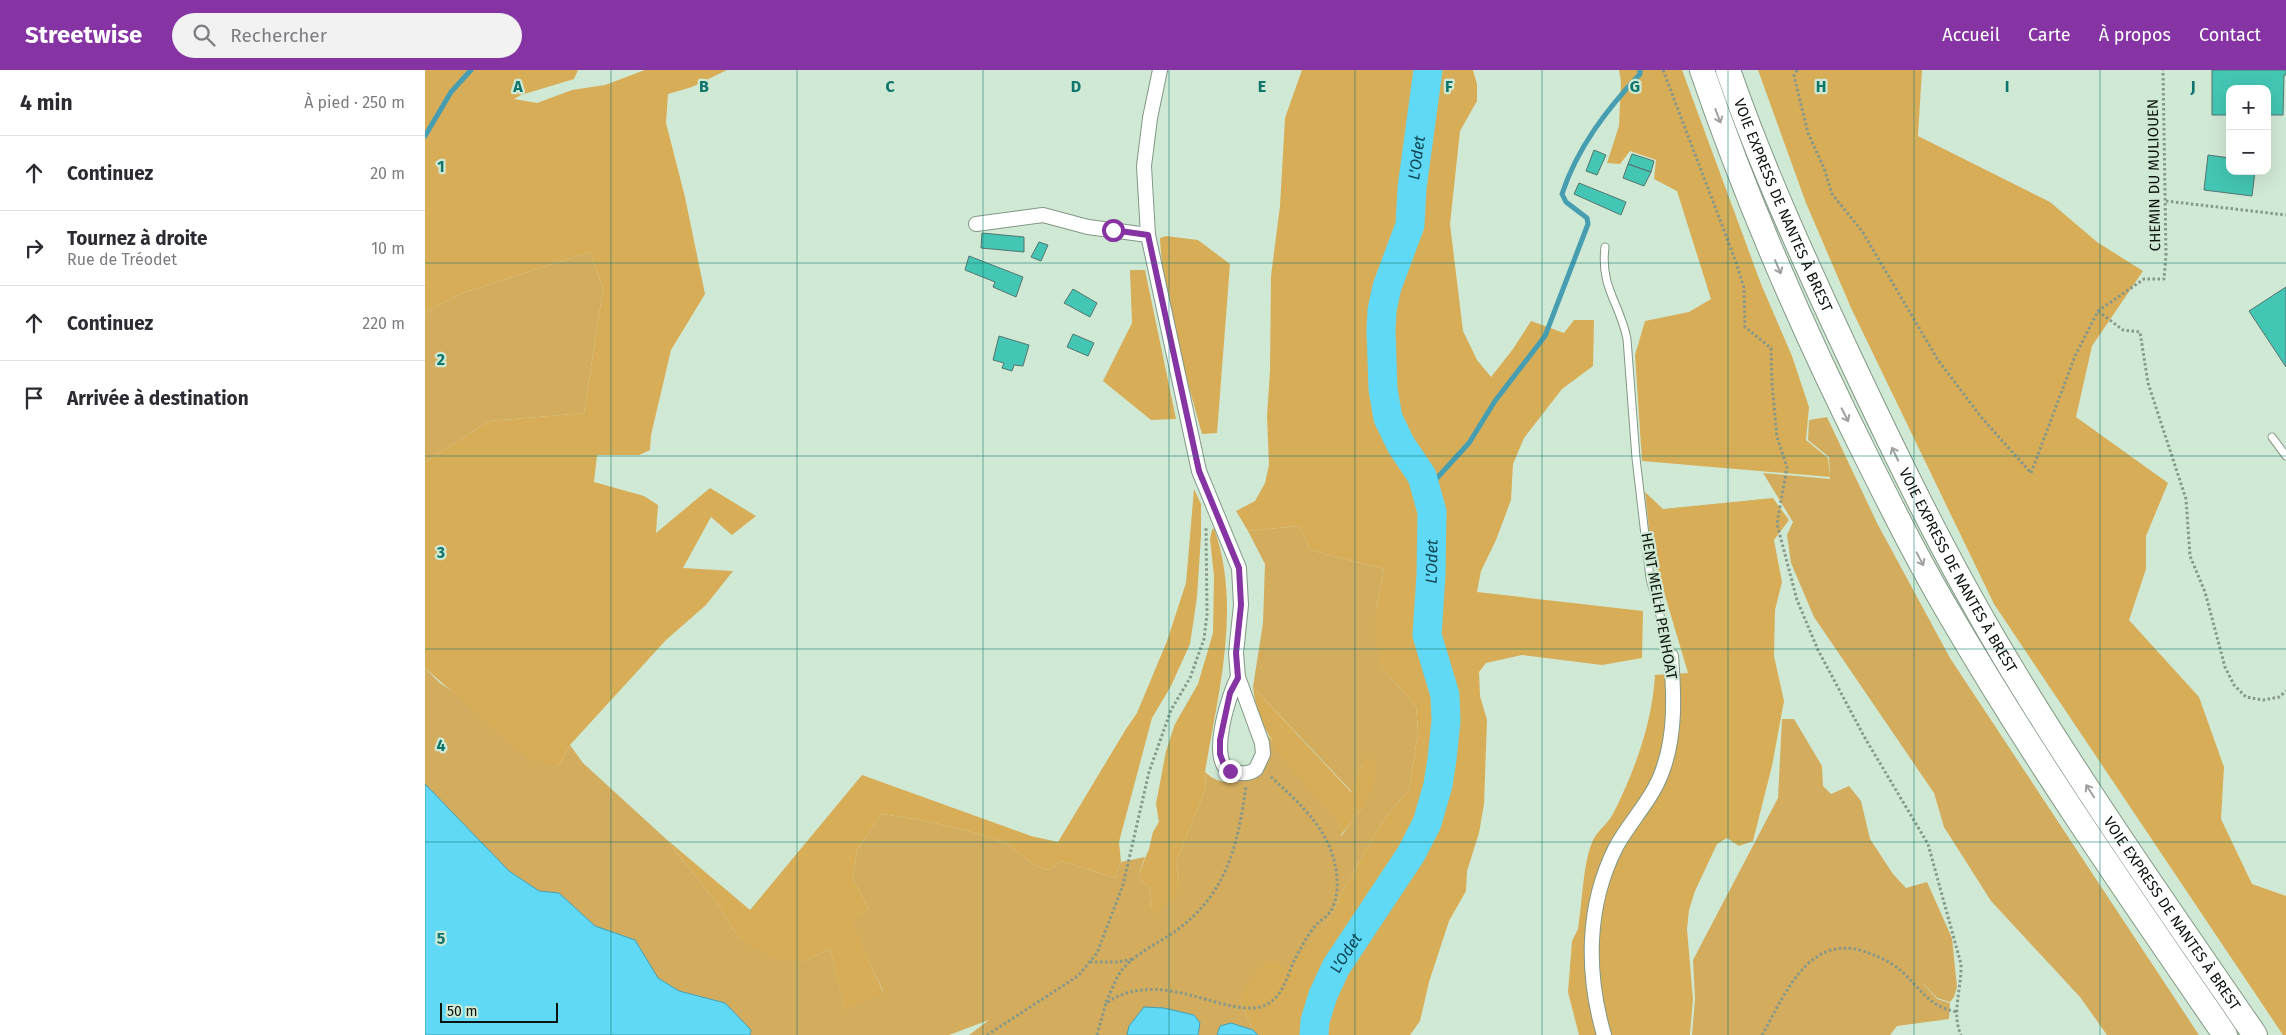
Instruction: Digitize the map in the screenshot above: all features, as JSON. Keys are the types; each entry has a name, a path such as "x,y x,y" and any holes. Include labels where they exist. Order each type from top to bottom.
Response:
{"highway":[{"name":"VOIE EXPRESS DE NANTES À BREST","path":"1702,70 1763,233 1835,394 1946,608 2016,724 2225,1035"},
{"name":"VOIE EXPRESS DE NANTES À BREST","path":"1728,70 1761,157 1818,290 1919,505 1958,576 2060,745 2255,1035"}],"street":[{"path":"1160,70 1150,118 1145,166 1148,235 1199,471 1239,568 1241,605 1236,653 1238,678 1262,743 1263,754 1253,770 1230,771 1225,768 1220,754 1220,740 1230,693 1238,678"},
{"path":"976,224 1043,215 1088,227 1148,235"},
{"name":"HENT MEILH PENHOAT","path":"1604,1035 1591,979 1595,909 1616,847 1657,785 1665,761 1673,723 1671,656"}],"lane":[{"name":"HENT MEILH PENHOAT","path":"1605,247 1603,268 1606,282 1625,326 1627,339 1636,458 1650,578 1671,656"},
{"path":"2272,436 2286,456"}],"path":[{"path":"1663,70 1736,262 1744,288 1745,327 1771,348 1771,384 1777,437 1787,467 1777,524 1797,600 1818,650 1865,738 1928,844 1961,964 1962,981 1956,1024 1961,1035"},
{"path":"1797,70 1794,76 1808,133 1824,168 1833,194 1862,231 1938,360 1981,417 2031,473 2075,356 2098,311 2123,330 2141,332 2148,384 2185,499 2190,556 2205,592 2225,667 2234,686 2246,697 2263,700 2279,697 2286,691"},
{"name":"CHEMIN DU MULIOUEN","path":"2098,311 2144,279 2164,279 2166,201 2163,70"},
{"path":"2166,201 2286,215"},
{"path":"987,1035 1078,976 1097,953 1123,885 1149,772 1171,710 1190,678 1204,639 1207,614 1205,546 1208,495"},
{"path":"1097,1035 1105,1003 1121,971 1134,959 1178,929 1202,908 1217,888 1236,843 1253,770 1290,795 1323,833 1332,848 1337,870 1338,889 1331,912 1317,925 1305,941 1288,974 1285,988 1273,999 1259,1007 1241,1008 1184,993 1152,989 1133,990 1105,1003"},
{"path":"1762,1035 1797,975 1810,960 1824,951 1835,948 1855,949 1888,962 1906,976 1924,997 1944,1009 1957,1012"},
{"path":"1089,962 1117,962 1134,959"}],"shaded area":[{"path":"425,70 578,70 574,79 521,95 514,99 537,103 572,90 605,85 645,70 727,70 692,87 668,94 666,123 685,197 705,294 671,350 651,435 650,450 639,455 597,455 594,482 644,496 658,505 656,533 710,488 756,516 732,535 711,517 683,568 733,571 706,605 666,640 570,745 559,765 530,760 425,668 425,462 489,421 584,413 603,289 590,252 460,294 425,313"},
{"path":"1302,70 1473,70 1477,84 1477,101 1460,131 1450,224 1463,331 1477,360 1491,377 1513,349 1531,321 1564,333 1574,320 1594,320 1593,366 1562,389 1524,438 1513,464 1511,500 1496,540 1481,571 1477,592 1643,611 1642,658 1602,665 1522,655 1486,663 1479,672 1480,696 1487,720 1484,804 1479,833 1467,871 1466,891 1449,921 1429,982 1420,1021 1410,1035 1258,1035 1253,1030 1239,999 1260,967 1272,959 1290,969 1330,917 1345,886 1386,816 1409,790 1418,732 1416,706 1381,667 1375,633 1376,610 1384,569 1310,550 1299,526 1248,531 1236,511 1255,501 1265,483 1269,465 1267,416 1270,371 1271,276 1280,206 1285,118"},
{"path":"1619,70 1682,70 1761,284 1792,356 1809,407 1806,440 1828,458 1830,477 1642,461 1635,355 1645,321 1689,312 1711,299 1677,191 1654,179 1656,160 1630,151 1620,164 1607,163 1619,126 1621,82"},
{"path":"1758,70 1922,70 1918,136 2050,202 2097,242 2143,271 2092,346 2076,417 2168,483 2146,536 2146,569 2129,620 2199,697 2224,767 2221,819 2252,884 2286,896 2286,1035 2283,1035 1994,604 1852,310 1806,203"},
{"path":"1166,236 1198,240 1230,264 1217,433 1202,434 1182,361 1165,287 1160,238"},
{"path":"590,252 603,289 584,413 489,421 425,462 425,313 460,294"},
{"path":"1130,270 1145,270 1176,419 1151,420 1103,381 1132,323"},
{"path":"1827,417 1877,523 1950,658 2199,1035 2107,1035 2080,997 1991,901 1944,827 1934,793 1814,617 1791,563 1787,535 1793,522 1763,473 1830,479 1829,457 1808,440 1809,420"},
{"path":"1194,489 1201,504 1201,536 1197,597 1190,644 1171,686 1152,718 1119,842 1121,862 1115,878 1061,861 1049,870 1035,865 1006,844 985,836 941,824 882,814 857,850 853,880 869,908 852,923 883,992 845,1010 830,949 804,961 774,959 738,937 716,902 665,838 750,910 862,775 1031,836 1058,842 1137,713 1167,641 1186,583"},
{"path":"1645,492 1663,509 1773,498 1789,520 1774,540 1782,582 1775,610 1774,656 1784,701 1772,766 1753,841 1739,846 1727,838 1717,844 1695,891 1689,910 1687,929 1693,999 1690,1035 1579,1035 1568,992 1572,941 1578,929 1588,854 1595,836 1613,814 1635,764 1646,729 1655,675 1688,673 1651,548"},
{"path":"1299,526 1310,550 1384,569 1376,610 1381,667 1416,706 1418,732 1409,790 1386,816 1345,886 1330,917 1290,969 1239,999 1253,1030 1231,1023 1220,1026 1217,1035 969,1035 989,1020 949,1035 750,1035 751,1030 725,1003 679,991 658,978 635,940 595,926 559,893 539,891 509,871 425,784 425,668 440,683 559,765 570,745 583,763 665,838 716,902 738,937 804,961 830,949 845,1009 883,991 851,923 869,908 853,880 857,850 882,814 941,824 985,836 1006,844 1035,865 1049,870 1061,861 1115,878 1121,862 1145,857 1139,873 1142,883 1149,887 1151,896 1150,910 1179,883 1177,860 1206,788 1205,772 1210,777 1222,782 1242,781 1255,777 1267,747 1268,736 1339,822 1341,836 1361,809 1361,766 1352,792 1253,687 1263,623 1265,564 1248,531"},
{"path":"1214,528 1222,558 1226,588 1227,619 1221,681 1205,772 1206,788 1177,860 1179,883 1176,896 1156,913 1150,910 1151,896 1149,887 1142,883 1139,873 1149,849 1153,832 1159,822 1156,804 1166,751 1175,724 1198,684 1213,633 1214,576 1210,539"},
{"path":"1253,687 1351,792 1361,766 1368,758 1376,761 1376,772 1366,802 1340,836 1339,822 1298,776 1274,744 1264,726 1257,707"},
{"path":"1782,719 1794,719 1822,766 1823,786 1831,794 1849,786 1861,801 1870,839 1893,874 1906,888 1927,882 1952,938 1957,987 1954,997 1950,1002 1937,998 1919,979 1937,999 1950,1003 1949,1019 1897,1026 1890,1035 1692,1035 1695,999 1693,960 1778,798"}],"water":[{"path":"425,784 509,871 539,891 559,893 595,926 635,940 658,978 679,991 725,1003 751,1030 750,1035 425,1035"},
{"path":"1144,1007 1164,1008 1194,1015 1200,1023 1198,1035 1127,1035 1129,1026"},
{"path":"1231,1023 1253,1030 1258,1035 1217,1035 1220,1026"}],"building":[{"path":"2212,70 2286,70 2286,75 2284,75 2283,115 2271,115 2271,85 2226,85 2226,115 2212,115"},
{"path":"1594,150 1606,155 1597,175 1586,171"},
{"path":"1632,154 1654,161 1651,172 1628,164"},
{"path":"2208,155 2226,157 2226,175 2255,175 2252,196 2204,190"},
{"path":"1628,164 1651,172 1644,186 1623,178"},
{"path":"1579,183 1626,202 1621,215 1574,194"},
{"path":"982,233 1024,237 1024,252 981,248"},
{"path":"1039,242 1048,245 1041,261 1031,257"},
{"path":"969,256 1023,277 1016,297 993,287 995,282 965,270"},
{"path":"2286,287 2286,367 2249,311"},
{"path":"1073,289 1097,303 1090,317 1064,303"},
{"path":"1073,334 1094,343 1088,356 1067,347"},
{"path":"999,336 1029,345 1023,366 1014,365 1012,371 1002,368 1004,363 993,360"}],"waterway":[{"path":"425,136 451,92 471,70"},
{"name":"L'Odet","path":"1314,1035 1315,1021 1323,995 1336,967 1411,854 1427,823 1438,785 1442,759 1446,721 1445,695 1427,635 1431,575 1432,512 1422,476 1401,445 1388,418 1383,389 1381,330 1382,310 1387,287 1410,225 1412,188 1428,70"},
{"path":"1426,490 1469,443 1495,401 1545,336 1588,224 1587,218 1566,202 1562,194 1568,177 1594,130 1640,74 1640,70"}],"route":[{"path":"1113,230 1148,235 1199,471 1235,553 1239,568 1241,605 1236,653 1238,678 1230,693 1220,740 1220,754 1225,768 1230,771"}]}
